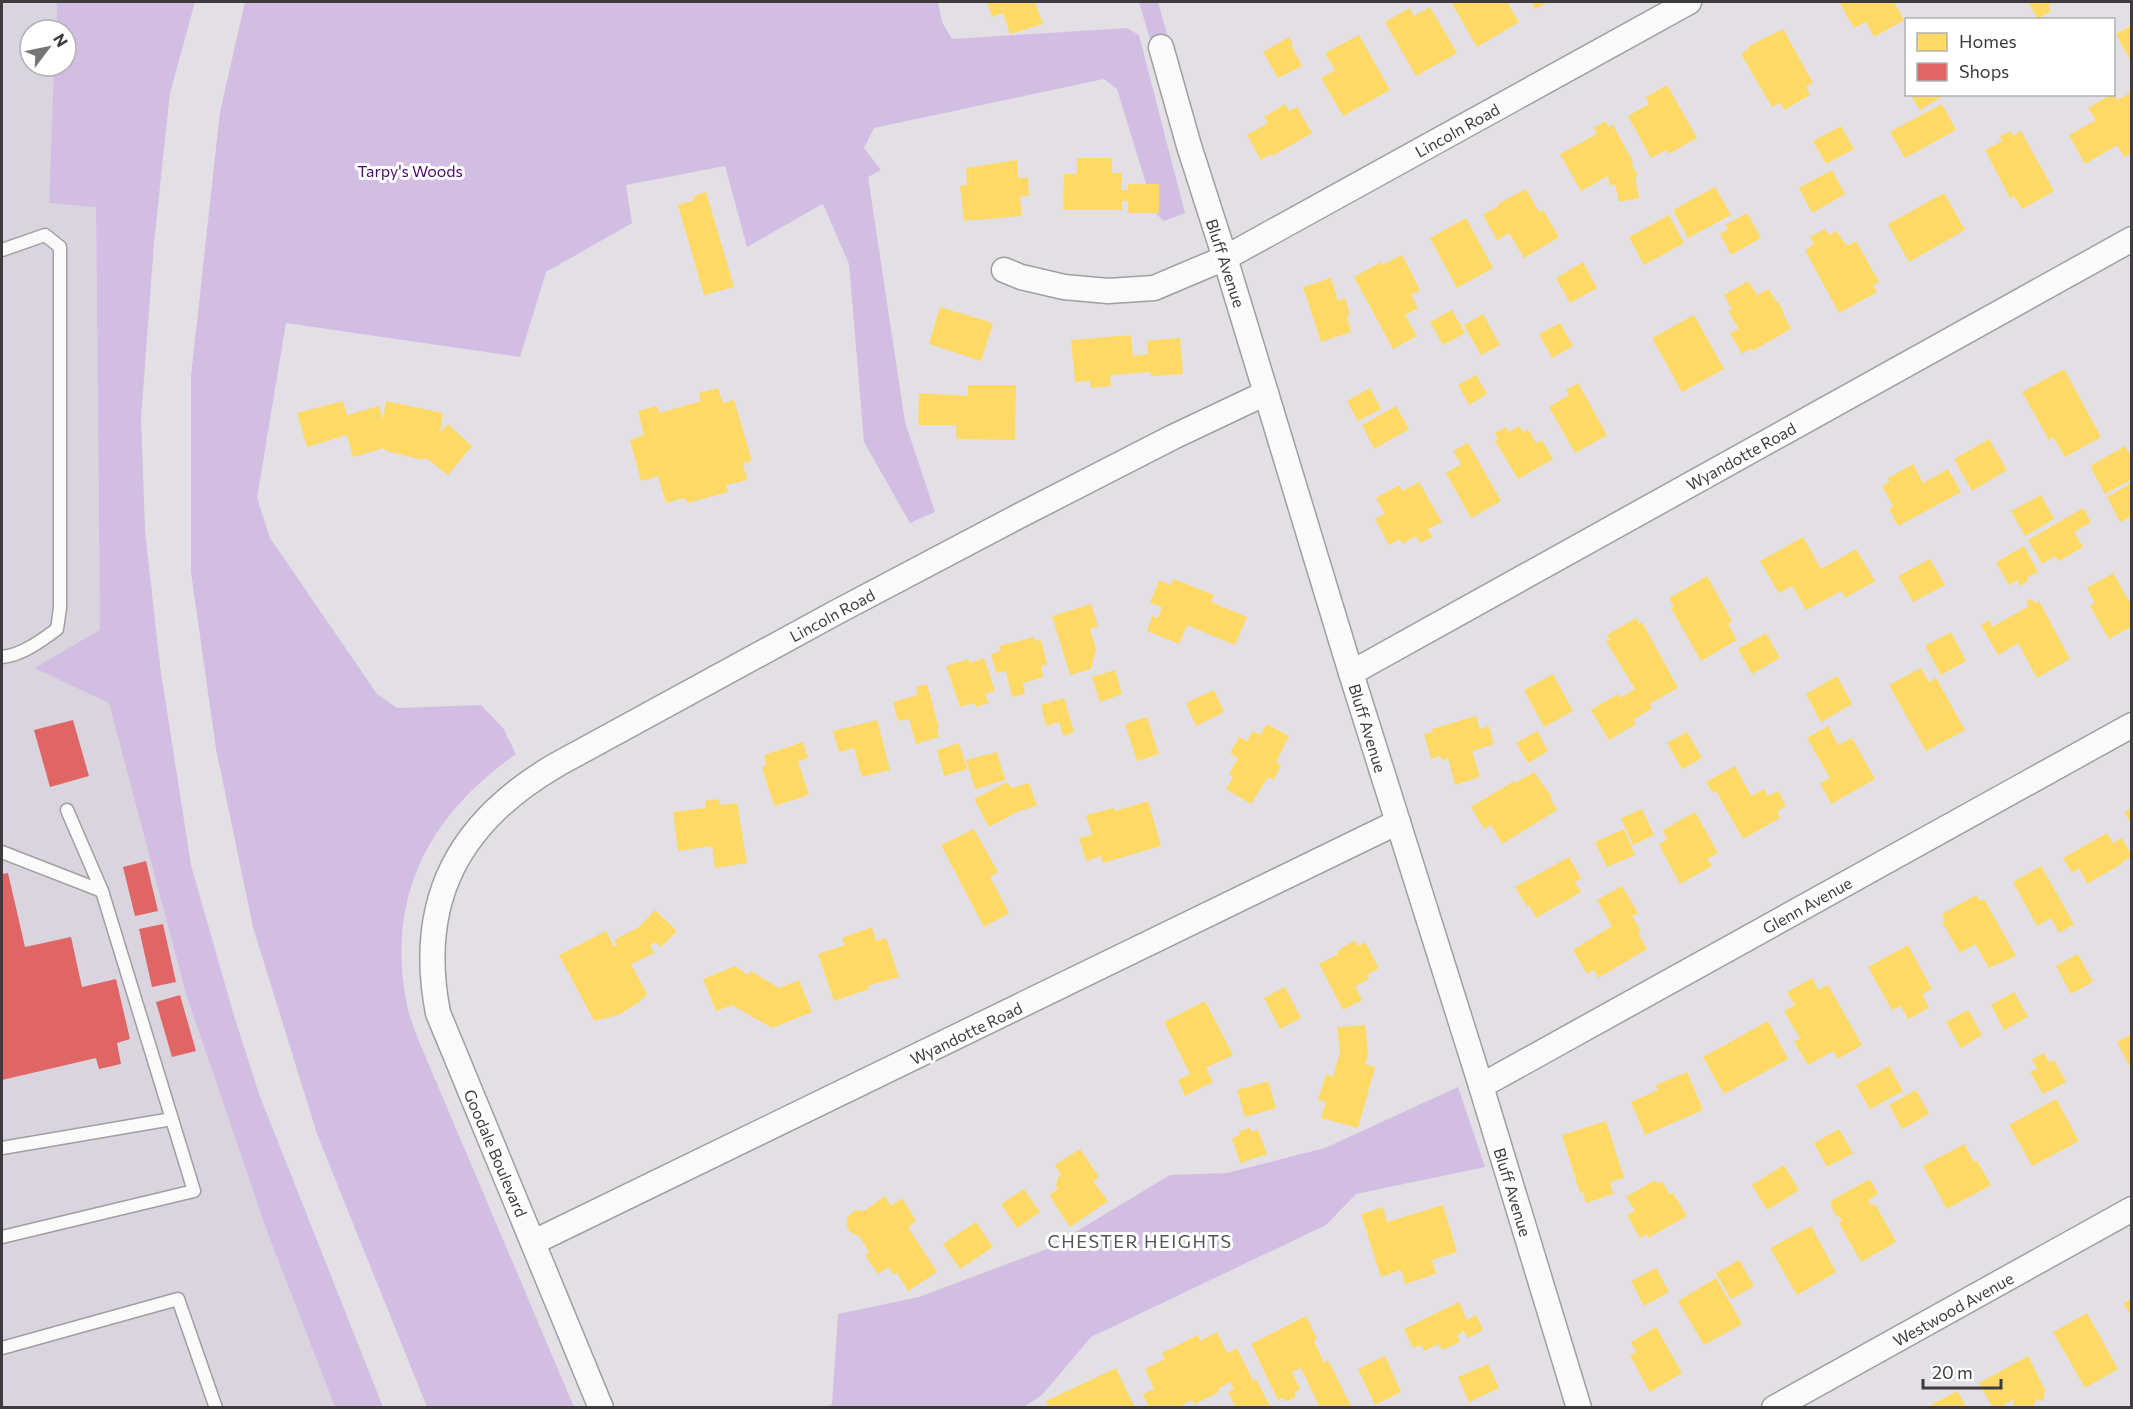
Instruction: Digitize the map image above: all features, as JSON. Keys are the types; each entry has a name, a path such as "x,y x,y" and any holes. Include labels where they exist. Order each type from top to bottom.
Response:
{"street":[{"name":"Lincoln Road","path":"1004,270 1021,277 1064,287 1108,291 1154,288 1225,258 1689,2"},
{"name":"Bluff Avenue","path":"1161,47 1189,146 1579,1407"},
{"name":"Wyandotte Road","path":"1351,673 2132,239"},
{"name":"Lincoln Road","path":"442,890 463,848 476,830 506,800 537,776 1007,522 1173,437 1266,393"},
{"name":"Glenn Avenue","path":"1481,1086 2132,725"},
{"name":"Wyandotte Road","path":"534,1242 1398,822"},
{"name":"Goodale Boulevard","path":"442,890 434,922 431,958 438,1013 601,1407"},
{"name":"Westwood Avenue","path":"1774,1407 2132,1209"}],"lane":[{"path":"2,250 45,235 60,247 60,608 57,629 43,640 13,656 2,657"},
{"path":"2,1237 194,1191 102,891 67,810"},
{"path":"2,852 102,891"},
{"path":"2,1148 172,1119"},
{"path":"2,1348 178,1299 216,1407"}],"shaded area":[{"path":"2,2 57,2 56,18 18,18 18,78 54,78 49,202 96,206 100,631 34,668 109,702 186,994 268,1234 335,1407 2,1408"}],"green space":[{"path":"57,2 195,2 170,93 154,243 141,419 145,531 160,666 191,865 233,1012 259,1094 383,1407 335,1407 268,1234 186,994 109,703 34,668 100,630 96,207 49,203 54,78 78,78 78,18 56,18"},
{"name":"Tarpy's Woods","path":"245,2 938,2 942,22 952,39 1127,28 1139,35 1185,213 1164,221 1155,213 1117,89 1104,79 874,128 864,148 881,170 868,177 905,422 935,512 910,523 864,442 849,264 824,206 822,204 747,247 725,166 626,185 632,223 546,272 520,357 286,323 257,498 270,538 377,694 397,708 481,705 503,728 516,754 460,803 438,830 422,860 410,891 403,925 402,961 407,1005 418,1039 574,1407 427,1407 317,1134 253,927 216,749 191,572 191,376 220,112"},
{"path":"1139,2 1158,2 1170,44 1153,49"},
{"path":"1458,1087 1485,1167 1356,1194 1326,1225 1091,1337 1042,1395 1024,1407 826,1407 832,1404 838,1314 919,1297 1047,1249 1170,1175 1227,1173 1325,1148"}],"building: Homes":[{"path":"987,2 1035,2 1043,24 1010,34 1003,13 992,17"},
{"path":"1451,2 1507,2 1519,22 1477,47"},
{"path":"1531,2 1549,2 1535,9"},
{"path":"1839,2 1894,2 1904,20 1874,37 1866,22 1854,28"},
{"path":"2028,2 2055,2 2048,5 2051,11 2037,18"},
{"path":"1430,7 1457,53 1416,76 1385,22 1409,8 1414,16"},
{"path":"2132,25 2132,56 2129,58 2116,34"},
{"path":"1783,29 1813,83 1806,87 1810,95 1784,110 1780,103 1772,107 1741,54 1749,46"},
{"path":"1359,35 1390,90 1343,116 1321,78 1335,70 1325,53"},
{"path":"1289,37 1302,66 1278,78 1263,52"},
{"path":"1667,85 1697,138 1668,154 1666,150 1651,158 1628,116 1649,104 1646,97"},
{"path":"2130,93 2132,153 2124,157 2117,145 2085,164 2069,135 2096,120 2088,108 2109,96 2115,96 2117,100"},
{"path":"1911,96 1943,96 1920,110"},
{"path":"1285,104 1289,111 1297,107 1312,133 1261,160 1247,135 1268,123 1264,117"},
{"path":"1942,104 1956,130 1905,158 1890,132"},
{"path":"1605,121 1609,127 1613,125 1633,162 1631,163 1638,176 1635,178 1639,198 1619,202 1615,184 1610,186 1608,176 1581,191 1560,154 1597,134 1594,128"},
{"path":"1841,126 1854,149 1826,164 1813,141"},
{"path":"2011,131 2013,136 2021,131 2054,191 2022,209 2014,196 2010,198 1985,150 2002,141 2000,136"},
{"path":"1077,158 1112,158 1112,173 1122,173 1121,190 1128,190 1128,184 1159,184 1159,213 1128,213 1128,201 1122,201 1122,210 1063,210 1064,174 1077,174"},
{"path":"1017,160 1018,178 1028,177 1029,196 1020,196 1022,216 964,221 960,186 967,185 966,168"},
{"path":"1832,170 1845,194 1812,213 1799,188"},
{"path":"1715,187 1731,215 1688,238 1673,210"},
{"path":"1526,189 1539,212 1543,210 1559,237 1524,258 1509,233 1497,240 1483,215"},
{"path":"706,192 734,287 704,295 678,205 695,200 693,196"},
{"path":"1944,193 1965,230 1909,262 1888,224"},
{"path":"1747,213 1761,238 1731,255 1720,234 1728,229 1725,225"},
{"path":"1669,215 1684,243 1644,265 1629,237"},
{"path":"1466,218 1493,268 1457,288 1430,238"},
{"path":"1825,229 1829,235 1836,231 1847,246 1856,241 1879,282 1873,285 1877,292 1839,313 1805,250 1814,244 1810,237"},
{"path":"1402,255 1420,290 1411,295 1418,308 1405,315 1417,336 1393,349 1354,277 1381,262 1382,265"},
{"path":"1583,262 1597,288 1570,303 1556,278"},
{"path":"1331,278 1338,301 1345,298 1350,315 1347,316 1351,332 1321,342 1303,287"},
{"path":"1748,281 1757,295 1769,289 1776,302 1778,301 1791,329 1752,351 1751,348 1742,354 1730,333 1739,329 1728,311 1732,309 1724,295"},
{"path":"940,307 993,323 981,361 929,344"},
{"path":"1452,310 1465,333 1443,345 1430,322"},
{"path":"1483,314 1500,345 1481,355 1464,325"},
{"path":"1694,315 1724,369 1682,392 1652,338"},
{"path":"1560,323 1573,346 1552,358 1539,334"},
{"path":"1131,335 1133,356 1148,354 1147,341 1180,338 1183,374 1151,376 1151,372 1110,375 1111,386 1091,388 1090,381 1075,382 1071,340"},
{"path":"2064,369 2101,437 2065,457 2053,437 2049,440 2022,392"},
{"path":"1476,375 1487,394 1469,405 1458,385"},
{"path":"1578,383 1607,435 1575,453 1549,407 1569,395 1566,390"},
{"path":"968,385 1016,385 1015,440 956,439 956,425 918,425 919,393 968,396"},
{"path":"718,388 723,403 734,400 752,461 743,463 747,480 726,485 728,492 687,503 685,498 666,503 658,476 641,481 630,440 644,435 638,411 657,406 659,413 701,401 699,393"},
{"path":"1370,388 1381,409 1358,421 1347,401"},
{"path":"343,401 347,415 379,406 383,420 386,401 443,413 440,433 448,424 472,446 448,475 426,458 423,460 386,451 384,448 353,457 347,435 307,447 297,413"},
{"path":"1396,406 1409,429 1374,449 1362,425"},
{"path":"1519,426 1523,432 1528,429 1536,443 1542,440 1553,459 1518,479 1495,441 1498,439 1495,433 1506,427 1509,432"},
{"path":"1989,439 2007,470 1972,491 1954,459"},
{"path":"1468,443 1501,501 1471,518 1446,473 1461,464 1453,451"},
{"path":"2125,446 2132,458 2132,479 2105,494 2090,466"},
{"path":"1913,464 1923,483 1948,469 1961,492 1898,526 1889,509 1893,506 1882,486 1890,481 1888,478"},
{"path":"1419,482 1442,522 1428,529 1432,537 1420,543 1416,536 1402,544 1400,539 1389,545 1375,519 1385,514 1376,498 1399,485 1402,491"},
{"path":"2132,483 2132,516 2120,522 2107,497"},
{"path":"2041,495 2054,519 2025,536 2011,511"},
{"path":"2083,508 2091,522 2074,532 2083,547 2059,561 2055,556 2042,564 2028,540"},
{"path":"1803,537 1821,569 1856,549 1875,581 1845,598 1841,591 1806,610 1792,586 1779,593 1760,561"},
{"path":"2024,546 2038,572 2027,577 2028,581 2020,586 2017,580 2009,585 1996,562"},
{"path":"1930,559 1945,585 1913,602 1898,576"},
{"path":"2113,573 2130,603 2132,602 2132,626 2109,639 2090,606 2095,603 2087,588"},
{"path":"1707,576 1732,621 1728,624 1737,640 1701,661 1671,608 1674,607 1669,598"},
{"path":"1174,579 1214,595 1211,602 1247,617 1235,645 1187,625 1179,644 1147,631 1152,616 1158,618 1162,607 1150,603 1159,580 1171,585"},
{"path":"2031,599 2036,603 2039,601 2070,659 2037,678 2018,643 1998,655 1981,625 1989,620 1992,627 2029,606 2026,601"},
{"path":"1091,604 1098,626 1090,629 1096,649 1091,669 1070,675 1052,616"},
{"path":"1636,618 1639,624 1642,622 1678,688 1649,704 1652,708 1633,720 1636,724 1609,740 1591,710 1618,694 1620,698 1635,689 1606,641 1610,640 1607,635"},
{"path":"1951,632 1966,661 1941,675 1925,646"},
{"path":"1766,633 1780,658 1752,674 1738,649"},
{"path":"1034,637 1035,641 1041,640 1047,664 1041,666 1043,677 1023,683 1025,694 1012,697 1006,671 996,673 991,654 1001,651 999,646"},
{"path":"984,658 995,691 985,694 989,703 976,707 975,703 960,707 946,666 969,659 970,663"},
{"path":"1921,668 1929,682 1936,678 1965,730 1926,751 1889,685"},
{"path":"1115,670 1122,694 1100,702 1092,677"},
{"path":"1553,674 1573,711 1544,727 1524,690"},
{"path":"1837,676 1852,704 1821,722 1806,694"},
{"path":"927,684 939,728 937,729 939,737 916,744 909,719 898,721 893,702 918,695 916,687"},
{"path":"1214,690 1224,712 1196,726 1186,703"},
{"path":"1064,698 1074,732 1063,736 1059,722 1046,726 1041,705"},
{"path":"1476,716 1480,729 1489,726 1494,744 1472,751 1480,777 1455,785 1448,758 1442,760 1440,756 1431,759 1424,734 1433,732 1432,729"},
{"path":"1147,717 1159,754 1137,761 1125,724"},
{"path":"877,720 890,770 862,777 854,748 839,752 833,731"},
{"path":"1267,724 1289,736 1276,762 1281,765 1274,780 1268,777 1251,804 1226,789 1233,777 1229,774 1238,758 1230,753 1239,737 1247,741 1253,731 1260,735"},
{"path":"1828,726 1838,745 1852,738 1875,779 1831,804 1820,783 1830,778 1807,738"},
{"path":"1537,731 1548,751 1528,763 1516,743"},
{"path":"1687,732 1702,758 1682,769 1667,743"},
{"path":"803,742 808,758 798,761 809,795 774,806 762,767 766,766 764,755"},
{"path":"959,743 967,769 944,776 937,750"},
{"path":"997,752 1005,780 975,789 966,760"},
{"path":"1735,766 1751,796 1764,789 1768,796 1778,791 1786,806 1777,811 1780,818 1743,839 1716,791 1713,793 1706,782"},
{"path":"1534,772 1552,797 1550,798 1557,810 1502,844 1491,825 1484,829 1471,807 1514,781 1515,783"},
{"path":"1007,782 1011,788 1029,783 1037,806 1019,811 989,827 974,799"},
{"path":"719,799 720,805 737,803 747,863 715,868 712,846 678,851 673,812 706,808 705,801"},
{"path":"1148,801 1161,846 1103,863 1101,856 1086,861 1079,838 1092,835 1086,815 1114,808 1115,811"},
{"path":"2132,808 2132,825 2124,812"},
{"path":"1642,809 1654,835 1633,845 1621,818"},
{"path":"1695,812 1718,853 1707,859 1712,866 1680,884 1659,845 1667,839 1663,830"},
{"path":"974,829 998,872 990,877 1009,913 984,927 941,845"},
{"path":"1624,829 1635,855 1607,867 1595,842"},
{"path":"2107,833 2113,843 2122,838 2132,856 2087,884 2079,868 2072,873 2063,858"},
{"path":"1569,857 1581,878 1575,882 1581,892 1536,918 1515,887"},
{"path":"2041,866 2074,924 2059,933 2051,918 2037,926 2013,882"},
{"path":"1622,886 1638,913 1632,916 1641,931 1638,933 1647,949 1598,978 1594,970 1587,974 1573,950 1612,926 1597,900"},
{"path":"1976,895 1980,901 1984,899 2016,956 1989,968 1975,944 1960,953 1942,922 1945,920 1942,914"},
{"path":"655,910 677,931 661,947 655,942 650,946 654,953 631,964 647,994 638,1003 618,1015 594,1021 559,955 606,931 614,947 617,945 614,940 639,927"},
{"path":"872,927 876,941 886,938 899,977 867,986 869,989 834,1001 818,954 845,945 842,938"},
{"path":"1355,940 1358,946 1365,942 1379,968 1367,975 1369,979 1355,986 1362,1000 1343,1010 1319,964 1338,954 1337,951"},
{"path":"1908,945 1932,989 1922,994 1929,1008 1908,1019 1901,1006 1892,1010 1868,967"},
{"path":"2078,954 2093,982 2071,994 2056,966"},
{"path":"735,966 748,975 751,971 779,988 799,980 812,1012 772,1028 732,1005 716,1011 703,979"},
{"path":"1812,978 1818,990 1828,985 1862,1045 1838,1059 1833,1051 1808,1065 1794,1042 1800,1038 1784,1011 1795,1005 1787,992"},
{"path":"1285,987 1301,1018 1280,1029 1264,998"},
{"path":"2014,992 2028,1017 2004,1030 1991,1005"},
{"path":"1205,1001 1233,1055 1206,1068 1213,1082 1185,1096 1178,1080 1190,1074 1164,1022"},
{"path":"1968,1010 1982,1035 1961,1048 1946,1022"},
{"path":"1768,1021 1788,1059 1724,1094 1703,1057"},
{"path":"1365,1025 1368,1054 1365,1064 1375,1067 1358,1128 1321,1118 1326,1102 1318,1100 1326,1074 1333,1077 1340,1052 1337,1027"},
{"path":"2132,1034 2132,1064 2129,1065 2117,1042"},
{"path":"2044,1053 2049,1062 2054,1060 2066,1082 2043,1094 2030,1072 2037,1069 2032,1059"},
{"path":"1889,1066 1903,1091 1870,1109 1856,1085"},
{"path":"1687,1072 1703,1110 1645,1135 1631,1102 1658,1090 1656,1085"},
{"path":"1268,1081 1276,1108 1245,1117 1237,1090"},
{"path":"1916,1090 1929,1114 1902,1129 1889,1105"},
{"path":"2056,1099 2079,1141 2032,1166 2009,1125"},
{"path":"1606,1121 1624,1178 1610,1182 1613,1194 1586,1203 1583,1192 1580,1193 1562,1135"},
{"path":"1250,1128 1251,1132 1258,1130 1267,1154 1240,1163 1232,1138 1240,1135 1239,1131"},
{"path":"1839,1129 1853,1153 1827,1167 1814,1143"},
{"path":"1964,1144 1991,1185 1947,1209 1923,1166"},
{"path":"1080,1149 1099,1177 1093,1181 1108,1201 1070,1227 1049,1195 1058,1189 1056,1186 1058,1177 1061,1175 1055,1165"},
{"path":"1784,1165 1799,1190 1767,1210 1752,1185"},
{"path":"1870,1179 1878,1194 1868,1200 1871,1206 1875,1204 1896,1242 1861,1262 1839,1223 1842,1221 1839,1216 1837,1217 1830,1201"},
{"path":"1655,1180 1657,1184 1662,1181 1670,1195 1673,1193 1687,1216 1648,1238 1647,1234 1640,1238 1627,1215 1635,1211 1626,1197"},
{"path":"1024,1189 1040,1212 1017,1228 1001,1204"},
{"path":"885,1196 891,1206 902,1198 916,1221 908,1227 937,1272 908,1291 897,1273 894,1275 888,1267 878,1274 865,1255 869,1252 859,1236 850,1232 847,1227 847,1218 851,1213 857,1210 864,1211"},
{"path":"1443,1205 1457,1252 1432,1260 1436,1274 1405,1284 1401,1270 1381,1277 1361,1214 1383,1207 1387,1222"},
{"path":"976,1222 993,1247 960,1269 943,1244"},
{"path":"1811,1226 1836,1272 1797,1295 1770,1248"},
{"path":"1739,1260 1754,1286 1731,1299 1716,1273"},
{"path":"1656,1268 1669,1292 1644,1306 1631,1281"},
{"path":"1716,1278 1742,1324 1704,1345 1678,1301"},
{"path":"2132,1299 2132,1317 2123,1303"},
{"path":"1459,1302 1467,1320 1476,1315 1483,1330 1468,1338 1464,1331 1457,1335 1460,1342 1442,1350 1438,1344 1424,1351 1421,1345 1413,1348 1404,1329"},
{"path":"2087,1313 2118,1369 2085,1388 2053,1332"},
{"path":"1306,1316 1317,1339 1314,1341 1324,1363 1328,1360 1352,1408 1320,1408 1301,1368 1292,1372 1300,1389 1295,1392 1295,1397 1287,1401 1283,1398 1278,1400 1251,1344"},
{"path":"1656,1327 1682,1373 1650,1392 1630,1356 1636,1352 1631,1342"},
{"path":"1217,1332 1227,1353 1237,1348 1253,1381 1256,1379 1271,1408 1236,1408 1228,1392 1234,1389 1230,1382 1218,1389 1219,1392 1194,1404 1192,1400 1177,1408 1149,1408 1143,1394 1154,1389 1145,1369 1165,1359 1162,1353 1198,1335 1200,1341"},
{"path":"1385,1356 1401,1392 1375,1405 1358,1369"},
{"path":"2028,1356 2045,1390 2043,1401 2036,1399 2033,1408 2013,1408 2014,1399 1999,1408 1993,1408 1979,1383"},
{"path":"1488,1364 1499,1388 1469,1402 1458,1377"},
{"path":"1116,1368 1135,1408 1049,1408 1046,1401"},
{"path":"1957,1391 1967,1408 1926,1408"}],"building: Shops":[{"path":"73,720 89,776 50,787 34,730"},
{"path":"146,861 158,911 135,916 123,867"},
{"path":"8,873 25,947 71,937 82,987 116,979 130,1039 117,1043 121,1064 99,1069 96,1058 2,1080 2,874"},
{"path":"163,924 176,982 152,987 139,929"},
{"path":"180,995 196,1051 172,1057 156,1002"}],"district":[{"name":"CHESTER HEIGHTS","path":"1140,1241"}]}
